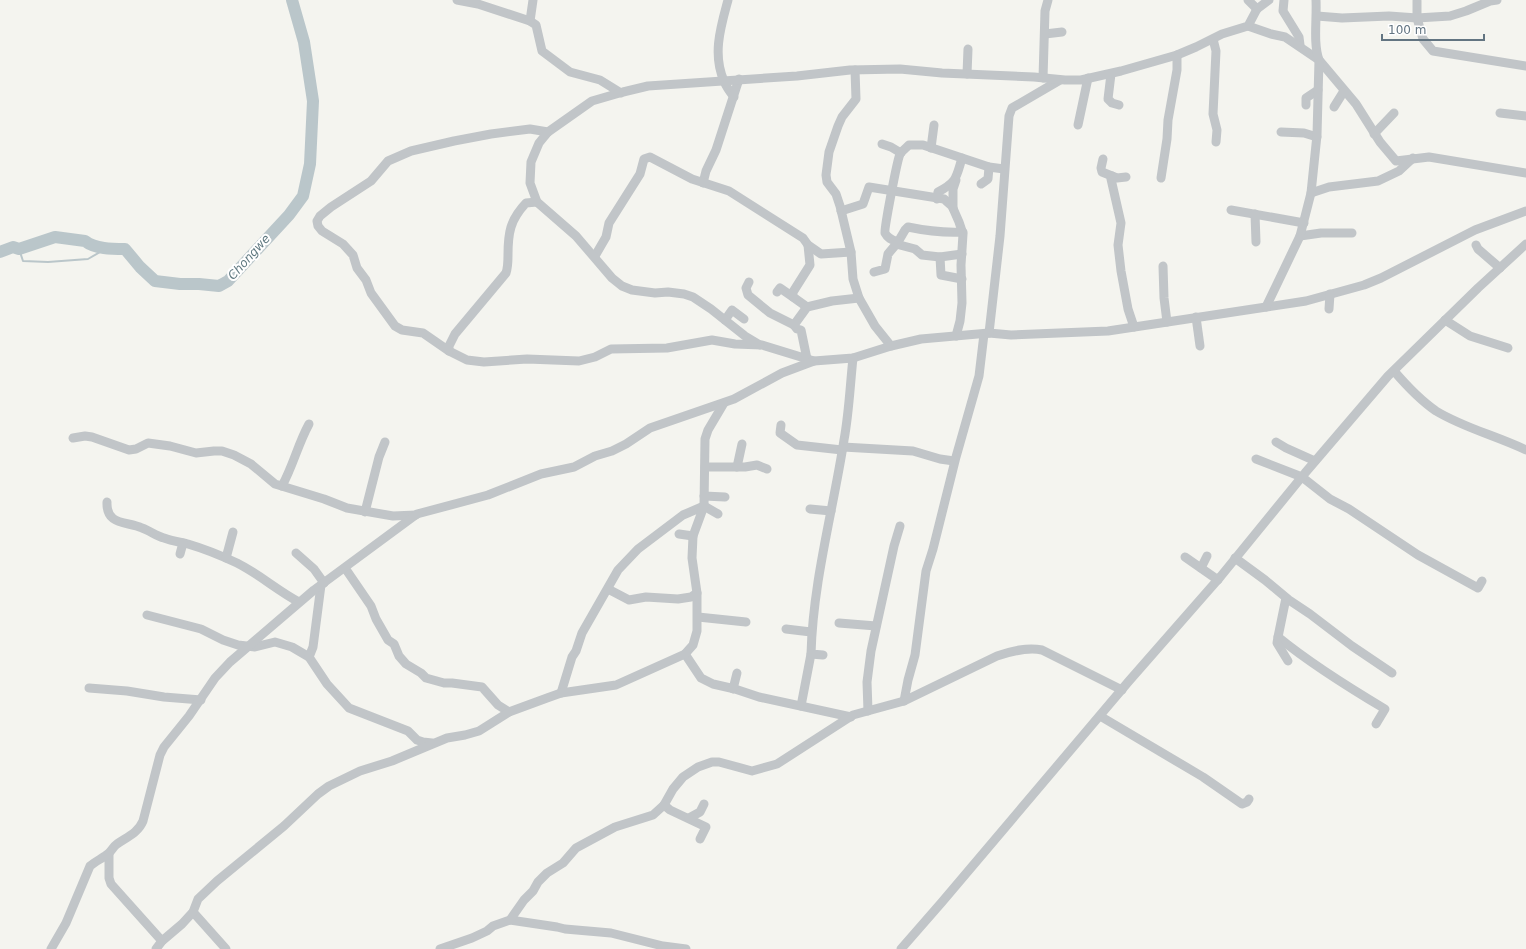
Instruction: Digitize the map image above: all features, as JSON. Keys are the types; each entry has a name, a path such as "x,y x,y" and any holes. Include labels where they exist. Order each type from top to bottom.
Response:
{"street":[{"path":"458,0 478,4 530,21 536,25 542,51 570,72 600,80 621,93"},
{"path":"530,21 533,0"},
{"path":"728,0 721,28 717,55 724,80 734,97"},
{"path":"1043,78 1045,11 1048,0"},
{"path":"1248,0 1257,9"},
{"path":"1248,26 1257,9 1270,0"},
{"path":"1284,0 1283,11 1299,36 1300,45"},
{"path":"1266,307 1300,236 1311,193 1317,136 1319,60 1316,50 1316,0"},
{"path":"1317,16 1342,18 1389,16 1417,18 1450,16 1490,1 1497,0"},
{"path":"1417,1 1417,18 1423,39 1433,51 1526,66"},
{"path":"1526,173 1430,157 1396,161 1374,134 1356,104 1319,60 1300,45 1285,36 1271,34 1248,26 1222,34 1178,55 1111,74 1088,78 1060,80 900,69 855,70 797,76 648,86 592,101 548,132 539,143 531,162 530,183 537,202 576,236 612,278 622,286 632,290 684,294 704,304 745,336 762,345 810,360 853,358 891,346 921,339 986,334 1011,335 1108,332 1196,317 1238,313 1306,301 1364,285 1381,278 1475,230 1526,211"},
{"path":"1044,34 1062,32"},
{"path":"1213,39 1216,51 1213,114 1217,130 1216,142"},
{"path":"967,74 968,49"},
{"path":"1161,178 1178,55"},
{"path":"855,70 856,99 838,126 829,152 826,175 827,182 836,194 841,211 859,298 875,326 891,346"},
{"path":"1111,74 1108,99 1112,103 1119,105"},
{"path":"1078,125 1088,78"},
{"path":"703,183 706,171 716,150 739,79"},
{"path":"904,701 915,655 926,571 935,543 954,461 979,376 1000,236 1009,116 1012,108 1060,80"},
{"path":"1306,105 1306,98 1318,90"},
{"path":"1334,107 1344,91"},
{"path":"1374,134 1394,113"},
{"path":"1500,113 1526,116"},
{"path":"931,148 934,125"},
{"path":"548,132 530,129 491,134 454,141 411,152 388,161 371,181 330,207 320,216 317,221 318,226 322,231 335,238 353,255 357,268 366,280 371,293 395,326 402,330 422,333 449,351 467,360 484,362 527,359 579,361 595,357 611,349 667,348 712,340 735,344 762,345"},
{"path":"1281,132 1304,133 1317,136"},
{"path":"882,144 901,153"},
{"path":"962,254 940,257 922,254 888,238 885,232 896,168 901,153 909,145 923,145 989,167 1004,169"},
{"path":"594,256 606,237 609,223 640,174 644,159 650,157 703,183 729,191 803,238 808,245 821,254 850,252"},
{"path":"952,208 953,189 962,158"},
{"path":"1311,193 1329,187 1378,181 1399,171 1413,158"},
{"path":"1103,160 1101,168 1102,172 1117,178 1126,177"},
{"path":"981,184 988,179 989,167"},
{"path":"1112,176 1111,179 1121,223 1118,245 1121,271 1128,310 1134,327"},
{"path":"937,199 938,192 950,186 956,177"},
{"path":"841,211 863,204 869,187 944,199 952,208 963,232 962,303 956,336"},
{"path":"449,351 455,334 506,273 508,268 508,241 510,226 513,219 526,203 537,202"},
{"path":"1231,210 1304,223"},
{"path":"1255,214 1256,242"},
{"path":"874,272 885,269 888,254 908,227 935,232 963,232"},
{"path":"1300,236 1352,233"},
{"path":"1476,244 1478,249 1500,268"},
{"path":"901,949 1129,681 1218,580 1302,477 1394,371 1526,244"},
{"path":"793,297 793,292 810,265 808,245"},
{"path":"940,257 941,275 962,279"},
{"path":"1163,266 1164,298 1167,322"},
{"path":"749,282 746,288 748,295 770,313 801,330 810,360"},
{"path":"777,292 780,288 807,307"},
{"path":"1329,310 1330,294"},
{"path":"794,325 807,307 832,301 859,298"},
{"path":"725,320 732,310 744,319"},
{"path":"1196,317 1200,346"},
{"path":"1446,320 1470,336 1508,348"},
{"path":"801,706 810,654 815,594 843,449 853,358"},
{"path":"73,438 85,436 92,437 129,450 136,450 148,443 170,446 196,454 222,451 234,455 251,464 275,484 324,499 347,508 393,516 417,514 488,495 541,474 574,467 595,456 612,451 626,444 650,428 693,412 724,403 810,360"},
{"path":"1394,371 1411,390 1436,410 1466,425 1526,450"},
{"path":"156,949 162,941 182,924 193,912 198,900 217,880 284,826 318,794 329,786 360,771 392,761 447,738 465,736 479,730 508,712 561,693 616,685 685,654 693,645 697,631 697,593 692,558 694,536 704,506 706,435 724,403"},
{"path":"282,486 288,476 298,447 309,424"},
{"path":"781,425 780,433 797,445 843,449 913,451 940,459 954,461"},
{"path":"365,512 379,457 385,442"},
{"path":"1276,442 1316,461"},
{"path":"737,467 742,444"},
{"path":"1256,459 1302,477 1330,499 1349,509 1418,555 1478,588 1482,581"},
{"path":"705,468 757,466 767,469"},
{"path":"704,496 725,497"},
{"path":"107,502 108,512 115,520 139,526 165,539 183,543 226,558 251,570 289,597 299,602"},
{"path":"704,506 718,514"},
{"path":"561,693 572,657 576,651 582,633 618,570 638,549 683,515 704,506"},
{"path":"810,509 831,510"},
{"path":"51,949 66,923 90,866 96,860 109,854 115,845 136,832 140,827 143,821 160,755 164,747 201,700 215,678 247,646 299,602 417,514"},
{"path":"868,711 867,682 871,651 894,546 900,526"},
{"path":"226,558 233,532"},
{"path":"679,534 694,536"},
{"path":"180,554 183,543"},
{"path":"296,553 314,569 322,584 313,647 309,657"},
{"path":"1201,568 1207,556"},
{"path":"1185,557 1218,580"},
{"path":"1235,558 1265,580 1286,598 1392,673"},
{"path":"345,568 371,606 376,619 388,640 394,644 399,656 406,664 421,673 426,678 444,683 482,687 498,705 508,712"},
{"path":"608,589 630,600 646,597 678,599 691,597 697,593"},
{"path":"1286,598 1277,643 1288,661"},
{"path":"147,615 201,629 223,640 238,645 255,647 278,642 292,647 309,657 327,684 350,708 408,731 417,740 435,743"},
{"path":"698,617 746,622"},
{"path":"839,623 876,626"},
{"path":"786,629 811,632"},
{"path":"1278,637 1292,649 1349,688 1385,708 1376,724"},
{"path":"510,920 524,900 534,891 538,882 547,873 563,863 576,848 615,827 653,815 664,805 673,789 683,777 703,764 719,762 752,771 777,764 851,717 904,701 997,656 1011,651 1035,648 1053,654 1084,672 1122,690"},
{"path":"685,654 701,678 713,684 733,688 759,697 851,717"},
{"path":"810,654 823,655"},
{"path":"733,688 737,673"},
{"path":"89,688 201,700"},
{"path":"1100,716 1203,777 1242,804 1247,802 1249,798"},
{"path":"689,818 700,812 704,804"},
{"path":"664,805 670,810 706,827 700,838"},
{"path":"109,854 109,878 111,884 162,941"},
{"path":"193,912 226,949"},
{"path":"440,949 472,938 487,931 493,926 510,920 565,929 611,933 663,946 686,949"}],"waterway":[{"name":"Chongwe","path":"0,252 13,247 19,249 55,237 85,241 94,246 104,248 125,249 140,267 155,281 219,286 228,281 289,215 303,196 310,164 313,101 304,42 292,0"},
{"path":"19,249 23,261 48,262 88,259 107,248"}]}
